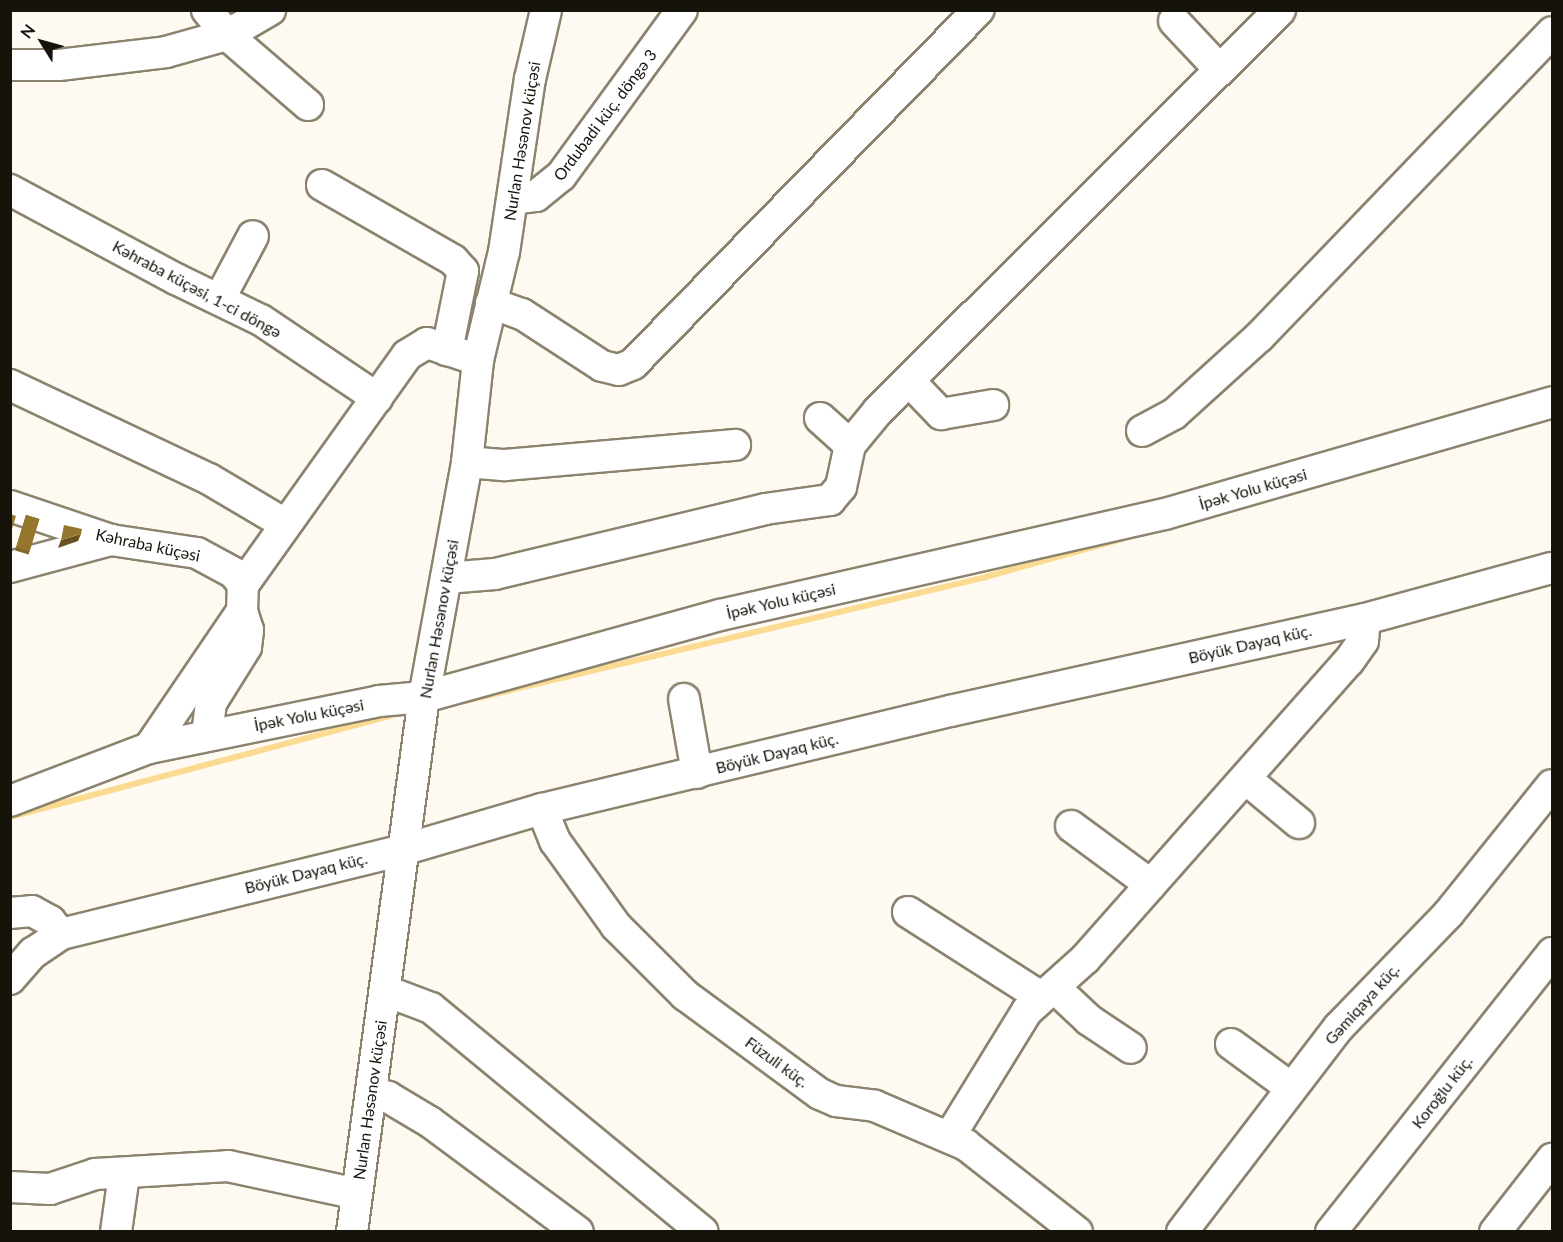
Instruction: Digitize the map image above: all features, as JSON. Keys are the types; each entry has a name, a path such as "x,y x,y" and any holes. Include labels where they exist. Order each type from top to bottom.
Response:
{"street":[{"path":"207,10 227,35 308,105"},
{"path":"10,65 59,65 166,52 227,35 270,10"},
{"name":"Nurlan Həsənov küçəsi","path":"352,1232 406,849 424,697 467,462 478,360 514,199 530,79 546,10"},
{"name":"Ordubadi küç. döngə 3","path":"514,199 542,194 561,176 682,10"},
{"path":"491,303 522,314 602,366 619,370 633,364 979,10"},
{"path":"446,578 495,574 765,509 830,500 841,487 850,445 878,411 1280,10"},
{"path":"1174,21 1220,70"},
{"path":"1142,431 1174,414 1259,337 1552,33"},
{"path":"322,185 453,260 463,271 447,350"},
{"name":"Kəhraba küçəsi, 1-ci döngə","path":"10,190 176,279 220,298 302,345 377,398"},
{"path":"220,298 253,236"},
{"path":"149,748 285,524 416,346 427,343 478,360"},
{"path":"909,382 941,414 993,405"},
{"path":"10,385 209,479 285,524"},
{"name":"İpək Yolu küçəsi","path":"10,801 149,748 379,701 424,697 720,615 1165,514 1552,402"},
{"path":"820,418 850,445"},
{"path":"467,462 505,465 735,445"},
{"name":"Kəhraba küçəsi","path":"10,506 111,540 197,553 234,573 242,598"},
{"path":"10,567 111,540"},
{"name":"Böyük Dayaq küç.","path":"61,934 406,849 542,809 961,708 1365,619 1552,568"},
{"path":"207,735 211,703 246,646 248,630 242,598"},
{"path":"950,1136 1013,1031 1151,885 1349,661 1363,641 1365,619"},
{"path":"684,699 697,773"},
{"path":"1246,779 1299,823"},
{"name":"Gəmiqaya küç.","path":"1182,1232 1290,1087 1339,1027 1449,913 1552,785"},
{"name":"Füzuli küç.","path":"542,809 555,841 616,926 685,995 820,1094 836,1101 875,1106 921,1129 950,1136 985,1158 1077,1232"},
{"path":"1071,826 1151,885"},
{"path":"10,913 32,911 50,921 61,934 33,953 10,979"},
{"path":"908,912 1049,993 1131,1048"},
{"name":"Koroğlu küç.","path":"1331,1232 1552,953"},
{"path":"386,991 431,1008 703,1232"},
{"path":"1231,1044 1290,1087"},
{"path":"371,1092 388,1097 430,1122 578,1232"},
{"path":"1495,1232 1552,1159"},
{"path":"10,1187 50,1189 81,1176 228,1166 357,1194"},
{"path":"116,1232 124,1174"}],"building":[{"path":"10,514 16,516 10,535"},
{"path":"26,515 39,519 29,552 16,548"},
{"path":"64,525 82,529 81,534 61,540"}],"waterway":[{"path":"465,701 982,578 1122,539"},
{"path":"10,817 400,713"}]}
